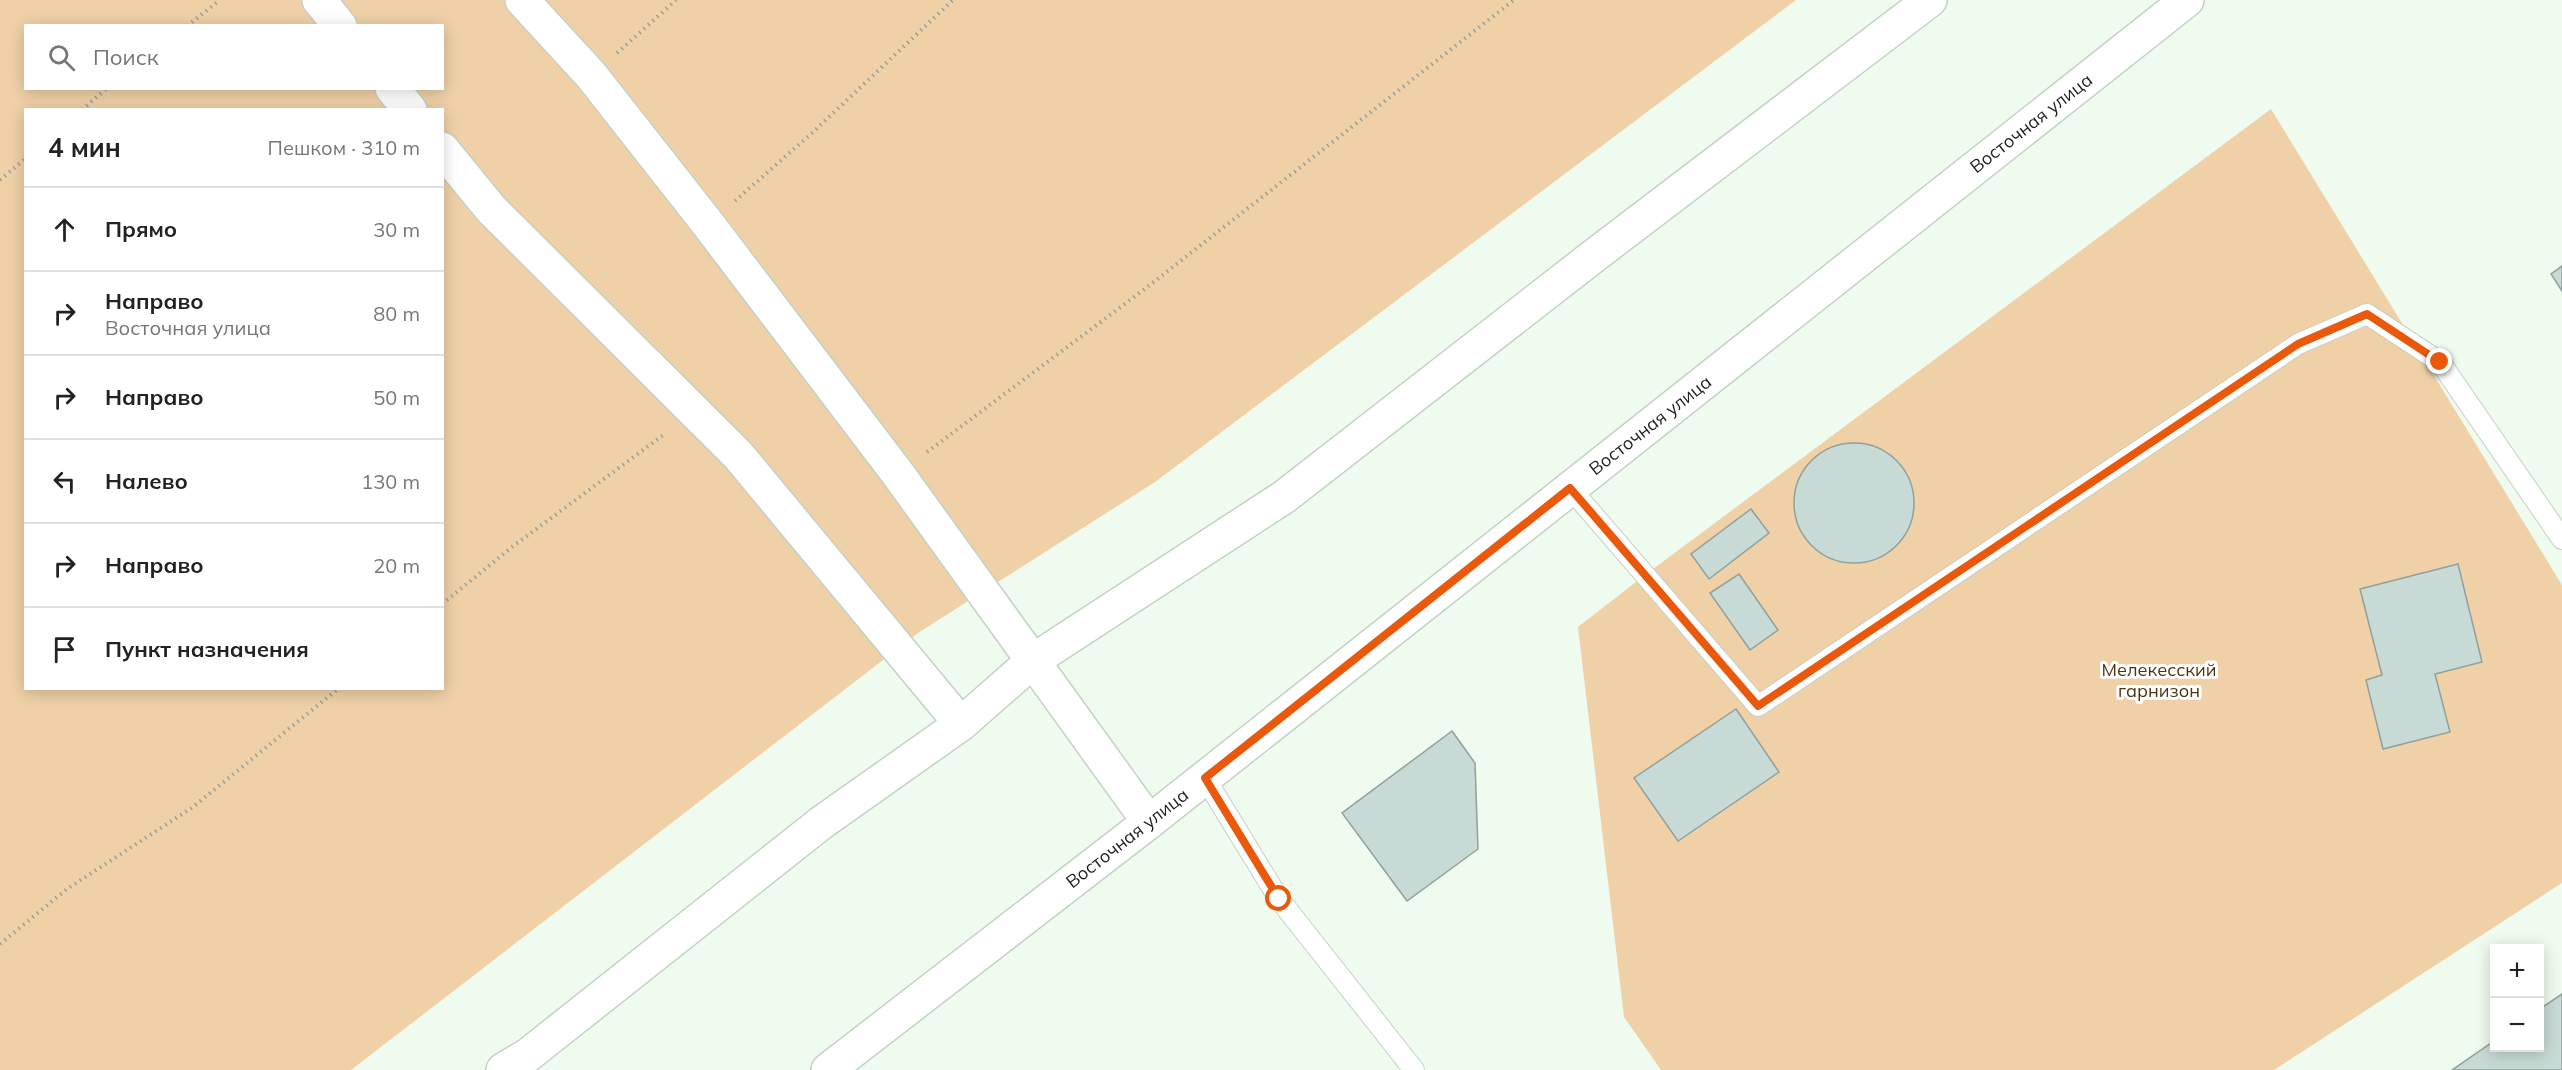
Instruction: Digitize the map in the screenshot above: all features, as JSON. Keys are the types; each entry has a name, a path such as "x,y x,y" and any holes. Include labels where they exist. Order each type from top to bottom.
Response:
{"street":[{"path":"320,0 338,24"},
{"path":"522,0 591,75 708,224 897,474 1034,660 1149,822"},
{"path":"503,1070 528,1055 821,823 961,724 1034,660 1284,497 1595,255 1930,0"},
{"name":"Восточная улица","path":"828,1070 1205,778 2187,0"},
{"path":"394,90 408,108"},
{"path":"444,151 491,209 738,455 961,724"}],"lane":[{"path":"1570,488 1758,706 2298,344 2367,314 2440,362 2562,538"},
{"path":"1205,778 1279,899 1414,1070"}],"path":[{"path":"190,24 220,0"},
{"path":"591,75 676,0"},
{"path":"708,224 812,134 953,0"},
{"path":"897,474 1146,288 1514,0"},
{"path":"84,108 105,90"},
{"path":"0,180 24,160"},
{"path":"444,602 512,547 695,411"},
{"path":"0,944 68,889 194,807 337,690"}],"green space":[{"path":"0,0 1796,0 1155,482 918,633 351,1070 0,1070"},
{"name":"Мелекесский гарнизон","path":"2271,109 2562,585 2562,883 2274,1070 1661,1070 1624,1017 1578,627"}],"building":[{"path":"2562,266 2562,291 2551,274"},
{"path":"1854,443 1877,447 1897,460 1910,480 1914,503 1910,526 1897,546 1877,559 1854,563 1831,559 1811,546 1798,526 1794,503 1798,480 1811,460 1831,447"},
{"path":"1751,509 1769,533 1709,579 1691,554"},
{"path":"2458,564 2482,662 2435,674 2450,732 2383,749 2366,680 2382,675 2360,589"},
{"path":"1739,574 1778,630 1750,650 1710,593"},
{"path":"1736,709 1779,772 1678,841 1634,778"},
{"path":"1452,731 1475,763 1478,849 1407,901 1342,813"},
{"path":"2562,994 2562,1070 2452,1070 2490,1044 2490,1052 2544,1052 2544,1006"}],"route":[{"path":"1279,899 1205,778 1570,488 1758,706 2298,344 2367,314 2440,362"}]}
